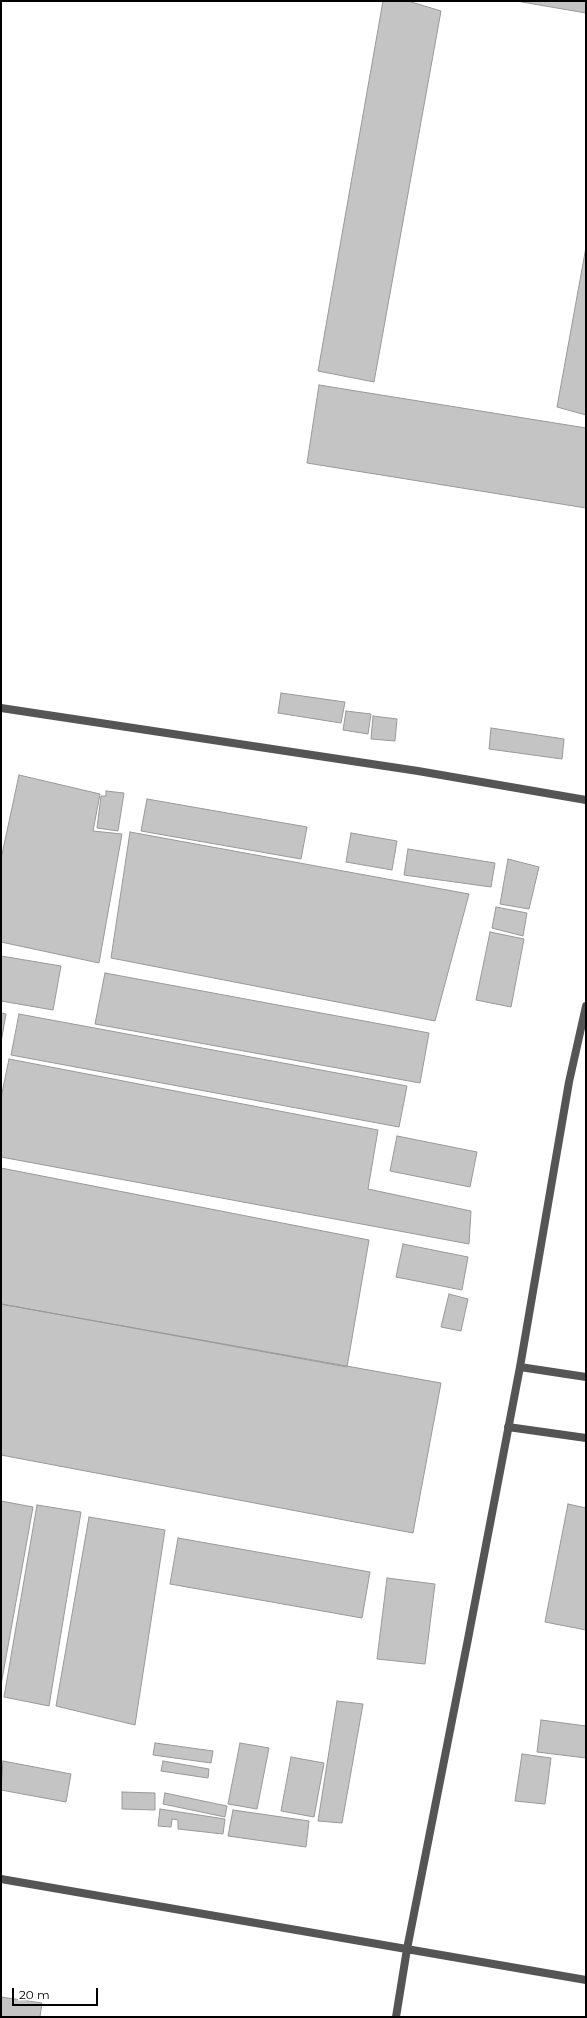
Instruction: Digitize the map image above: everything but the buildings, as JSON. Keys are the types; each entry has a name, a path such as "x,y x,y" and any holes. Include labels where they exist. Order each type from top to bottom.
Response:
{"street":[{"path":"1,708 418,771 586,800"},
{"path":"396,2017 407,1949 520,1366 569,1082 586,1006"},
{"path":"520,1366 586,1377"},
{"path":"508,1427 586,1438"},
{"path":"1,1879 586,1980"}]}
